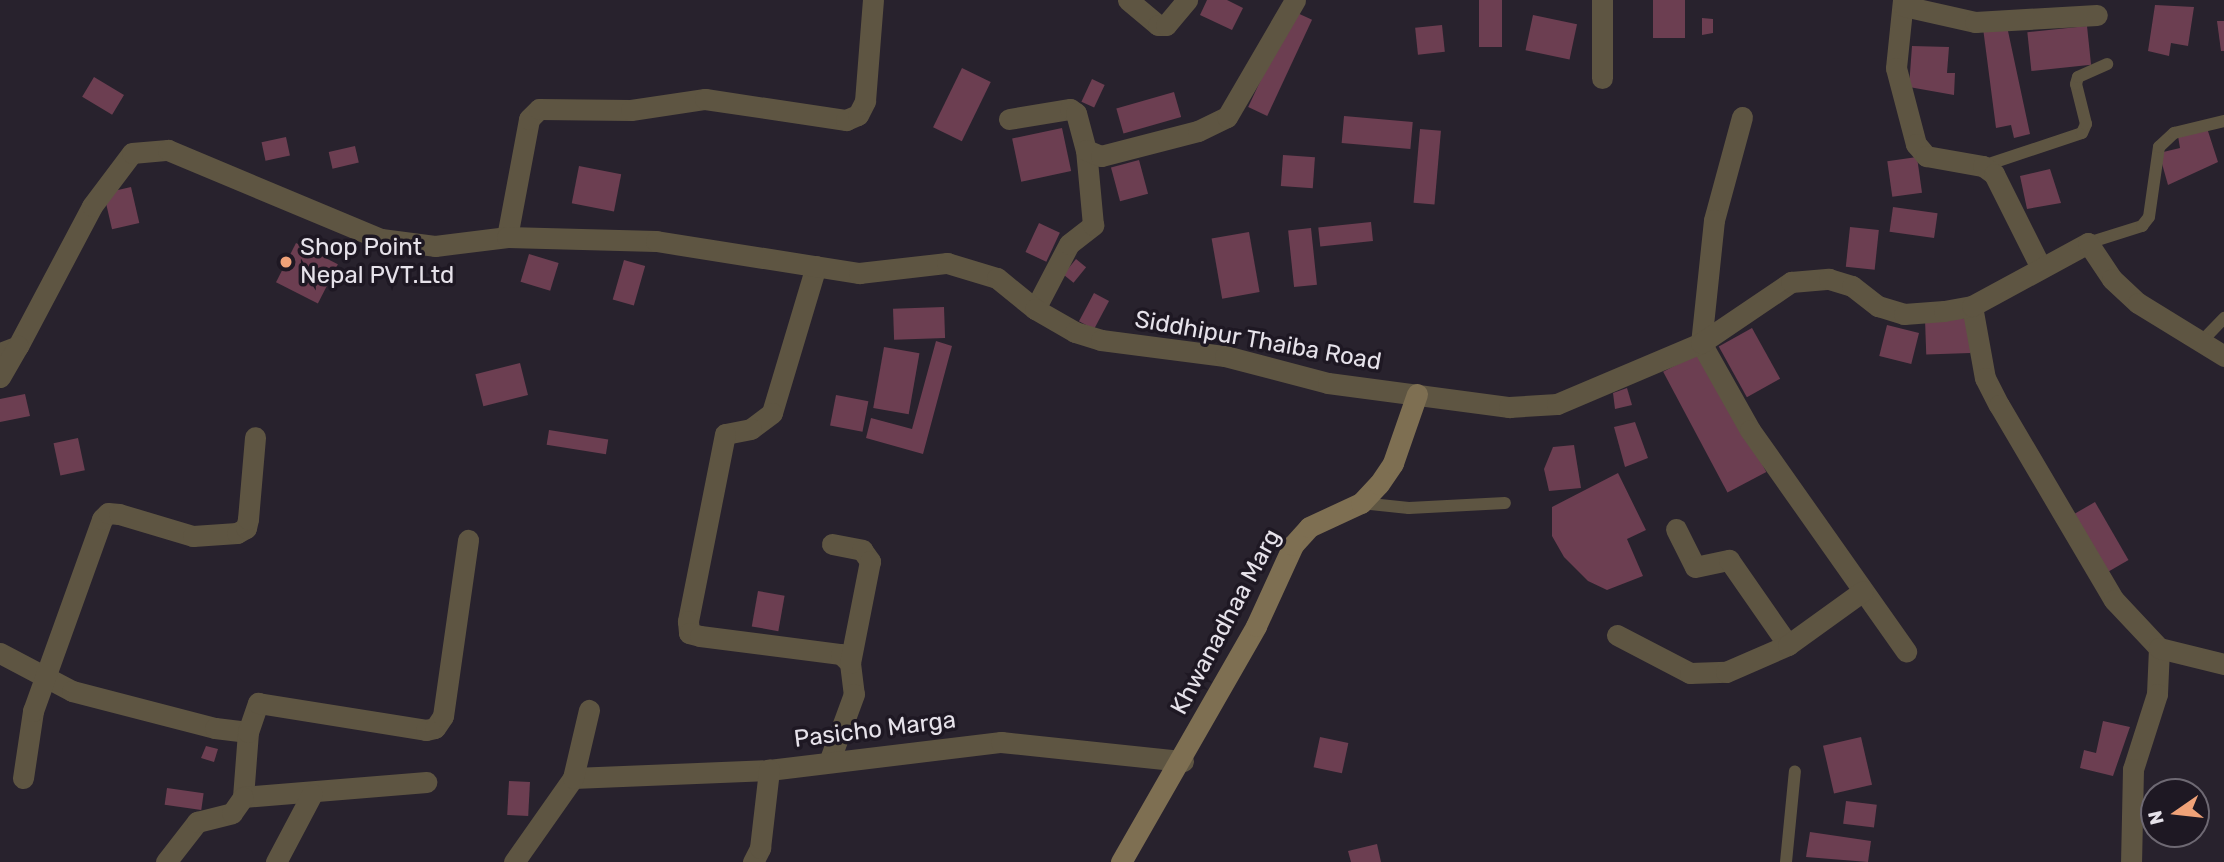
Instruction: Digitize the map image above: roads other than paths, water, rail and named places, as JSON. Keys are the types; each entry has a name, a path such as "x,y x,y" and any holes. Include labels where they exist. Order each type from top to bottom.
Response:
{"street":[{"path":"506,237 529,119 539,109 631,110 705,99 846,120 858,115 864,101 873,0"},
{"path":"1129,0 1158,25 1166,25 1187,0"},
{"path":"1086,150 1101,156 1198,131 1227,117 1295,0"},
{"path":"1602,79 1607,0"},
{"path":"2040,266 1994,174 1983,166 1935,159 1916,144 1896,68 1903,3 1975,22 2097,15"},
{"path":"1009,119 1070,109 1076,113 1086,150 1093,225 1069,244 1035,309"},
{"path":"1742,117 1714,220 1701,343 1750,430 1906,651"},
{"name":"Siddhipur Thaiba Road","path":"0,377 9,350 92,206 132,153 168,150 381,239 435,246 506,237 656,241 859,273 947,263 997,278 1035,309 1075,332 1101,340 1225,356 1328,383 1509,407 1557,404 1701,343 1791,282 1815,278 1852,286 1878,306 1904,314 1972,306 2040,266 2088,243"},
{"path":"2088,243 2112,279 2138,303 2224,356"},
{"path":"816,266 772,413 751,429 725,434 689,633 841,654 850,663"},
{"path":"1972,306 1985,378 2114,600 2159,648 2224,664"},
{"name":"Khwanadhaa Marg","path":"1121,862 1183,761 1256,626 1293,545 1309,527 1361,503 1393,463 1417,394"},
{"path":"23,778 33,711 102,519 108,513 119,514 184,535 237,533 246,528 248,519 255,437"},
{"path":"1676,529 1695,567 1729,560 1788,645"},
{"path":"166,862 197,822 232,813 243,797 248,732 258,703 426,730 435,728 443,716 468,540"},
{"path":"829,761 854,694 850,663 870,561 862,550 832,544"},
{"path":"1617,635 1690,673 1726,672 1788,645 1863,591"},
{"path":"2132,862 2133,769 2157,694 2159,648"},
{"path":"0,653 72,691 215,728 248,732"},
{"path":"514,862 573,778 589,710"},
{"name":"Pasicho Marga","path":"573,778 769,770 1001,742 1183,761"},
{"path":"753,862 762,837 769,770"},
{"path":"243,797 312,794 426,782"},
{"path":"276,862 312,794"}],"lane":[{"path":"1983,166 2015,152 2082,133 2086,124 2076,83 2078,77 2107,64"},
{"path":"2088,243 2142,226 2149,216 2160,147 2174,133 2224,121"},
{"path":"2200,343 2224,317"},
{"path":"1361,503 1409,508 1505,503"},
{"path":"1786,862 1795,771"}],"place":[{"name":"Shop Point Nepal PVT.Ltd","path":"286,262"}]}
